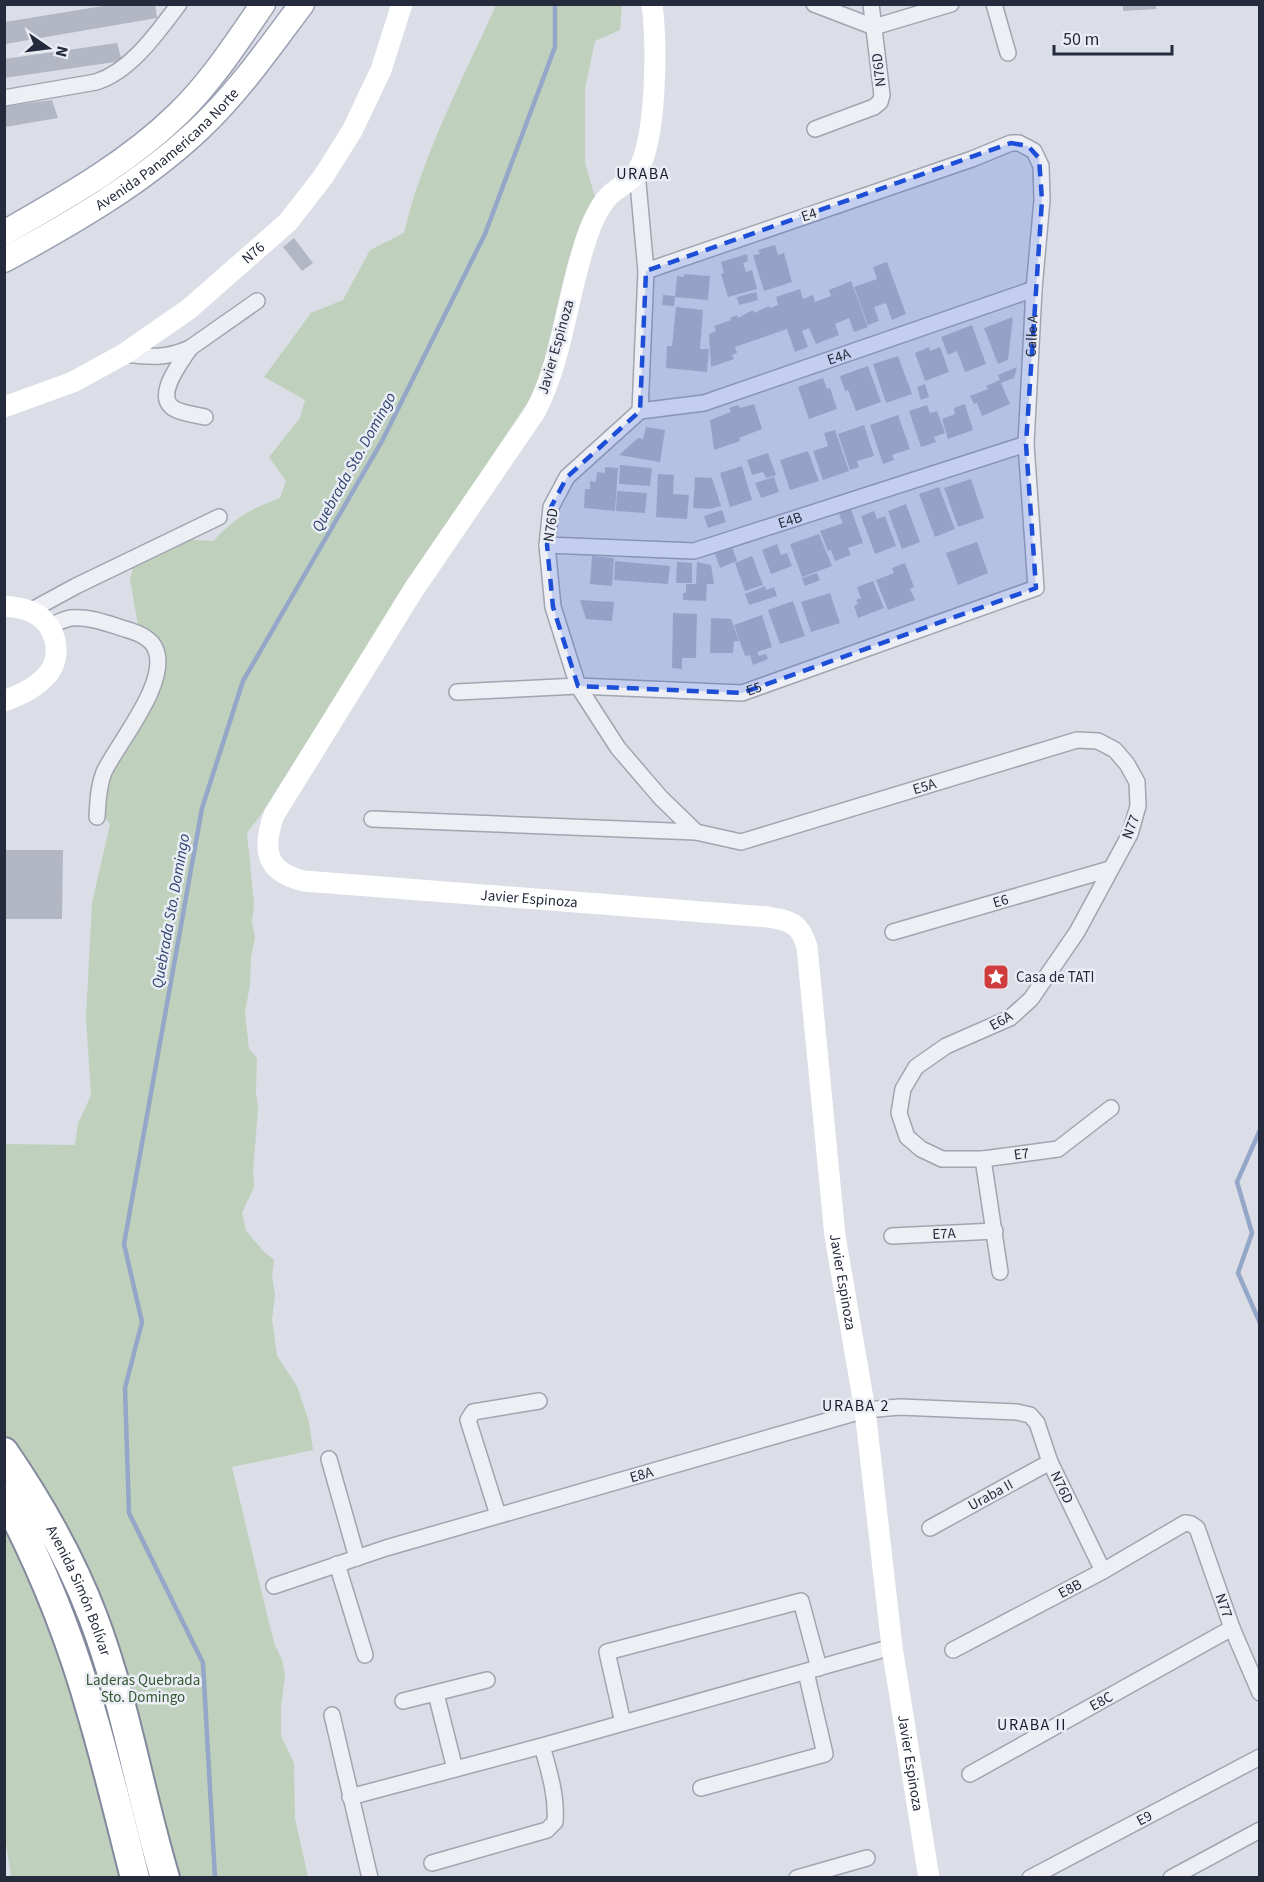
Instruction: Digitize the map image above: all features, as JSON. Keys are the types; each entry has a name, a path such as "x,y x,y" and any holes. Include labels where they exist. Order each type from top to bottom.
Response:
{"highway":[{"name":"Avenida Simón Bolívar","path":"4,1452 25,1482 65,1554 93,1617 112,1675 165,1878"},
{"name":"Avenida Simón Bolívar","path":"4,1495 23,1530 72,1652 92,1713 135,1878"}],"main road":[{"name":"Avenida Panamericana Norte","path":"4,233 60,201 130,155 179,113 226,58 263,4"},
{"name":"Avenida Panamericana Norte","path":"4,261 72,223 144,176 198,130 249,74 302,4"}],"street":[{"path":"4,98 109,78 135,56 179,4"},
{"name":"N76","path":"4,407 73,382 124,354 189,309 288,222 323,177 352,131 381,70 402,4"},
{"name":"Javier Espinoza","path":"652,4 654,20 653,109 646,153 637,172 625,185 610,195 599,210 588,233 551,375 535,412 414,589 274,815 268,832 267,846 270,861 279,872 290,878 304,881 768,917 784,920 799,928 807,947 835,1236 865,1410 892,1647 928,1878"},
{"path":"814,4 874,27 951,4"},
{"name":"N76D","path":"815,129 874,107 880,102 882,95 871,4"},
{"path":"994,4 1008,53"},
{"name":"Calle A","path":"972,159 1011,143 1019,143 1034,151 1041,166 1042,200 1034,289 1026,444 1036,588"},
{"name":"E4","path":"645,271 972,159"},
{"path":"637,172 645,271 640,411"},
{"name":"E4A","path":"640,411 704,403 1034,289"},
{"path":"124,354 158,358 190,348 257,301"},
{"path":"190,348 166,388 168,402 172,408 205,417"},
{"name":"N76D","path":"640,411 567,477 551,507 547,545 553,607 578,686 618,748 661,798 696,832"},
{"name":"E4B","path":"547,545 694,551 1026,444"},
{"path":"30,611 76,585 219,517"},
{"name":"E5","path":"457,692 578,686 742,693 1036,588"},
{"path":"4,606 30,611 50,626 56,644 56,654 48,674 34,687 4,701"},
{"path":"50,626 71,618 91,620 135,632 148,639 155,648 158,658 151,690 100,782 97,817"},
{"name":"E5A","path":"372,819 696,832 741,842 1077,740 1098,741 1115,750 1128,764 1137,782"},
{"name":"N77","path":"1110,869 1131,834 1138,806 1137,782"},
{"name":"E6","path":"893,933 1110,869"},
{"name":"E6A","path":"921,1149 907,1137 899,1113 903,1089 916,1067 946,1046 1010,1018 1031,999 1077,932 1110,869"},
{"name":"E7","path":"921,1149 942,1159 983,1159 1058,1149 1112,1108"},
{"path":"983,1159 1000,1272"},
{"name":"E7A","path":"892,1236 995,1231"},
{"path":"498,1515 468,1420 473,1412 538,1401"},
{"name":"E8A","path":"274,1586 337,1564 498,1515 865,1410 900,1407 1017,1412"},
{"name":"N76D","path":"1017,1412 1030,1415 1037,1423 1050,1462 1103,1571"},
{"path":"329,1459 357,1558"},
{"name":"Uraba II","path":"930,1528 1050,1462"},
{"name":"N77","path":"1185,1523 1197,1528 1232,1628 1260,1693"},
{"name":"E8B","path":"953,1650 1103,1571 1185,1523"},
{"path":"337,1564 364,1655"},
{"path":"623,1723 607,1652 801,1601 825,1754 701,1788"},
{"name":"E8C","path":"970,1774 1232,1628"},
{"path":"350,1797 542,1746 892,1647"},
{"path":"404,1701 487,1680"},
{"path":"436,1694 455,1769"},
{"path":"332,1715 370,1878"},
{"path":"432,1863 547,1830 555,1822 553,1786 542,1746"},
{"name":"E9","path":"1030,1878 1260,1757"},
{"path":"1171,1878 1260,1830"},
{"path":"797,1878 839,1872 867,1858"}],"highlighted area":[{"path":"1011,143 1028,146 1039,158 1042,200 1026,444 1036,588 742,693 578,686 553,607 547,545 551,507 567,477 640,411 646,271"}],"green space":[{"name":"Laderas Quebrada Sto. Domingo","path":"496,5 622,5 620,30 595,41 585,89 585,163 595,197 584,216 568,261 538,387 406,584 262,813 247,833 255,938 245,1012 249,1049 257,1058 258,1110 253,1170 254,1187 242,1213 246,1231 274,1260 272,1275 275,1295 272,1320 277,1356 297,1386 309,1422 313,1450 232,1467 269,1623 285,1676 281,1706 281,1736 294,1763 295,1818 308,1877 11,1877 4,1829 4,1144 75,1145 78,1124 91,1095 86,1018 92,903 110,824 89,795 131,734 160,659 139,631 130,579 135,561 182,539 213,541 244,515 280,498 286,481 269,457 300,418 305,400 264,377 311,313 343,300 370,250 404,233 433,145"}],"building":[{"path":"115,4 155,4 157,18 5,44 5,22"},
{"path":"1123,4 1156,4 1156,9 1123,11"},
{"path":"117,43 122,61 4,78 4,59"},
{"path":"52,100 58,118 5,127 5,106"},
{"path":"294,238 313,263 302,271 283,247"},
{"path":"775,245 778,255 784,253 792,282 764,291 753,255 760,254 758,250"},
{"path":"747,254 748,261 743,263 746,272 752,270 757,289 728,297 721,274 724,273 721,262"},
{"path":"887,262 906,314 892,320 886,303 874,307 879,321 868,325 854,287 877,279 873,267"},
{"path":"684,274 710,276 708,300 675,297 677,276 684,277"},
{"path":"851,281 868,327 854,332 849,318 835,324 839,335 816,344 809,328 802,331 808,347 795,352 787,329 735,347 737,353 732,355 734,359 711,367 709,334 716,331 714,326 731,320 730,318 737,315 738,318 753,310 754,313 769,306 770,308 778,305 776,297 800,289 803,299 813,295 815,302 831,296 829,290"},
{"path":"756,292 758,300 739,305 737,297"},
{"path":"663,295 675,296 674,306 662,305"},
{"path":"676,307 703,310 700,349 709,349 707,372 666,368 667,346 672,346"},
{"path":"1013,317 1008,360 998,364 984,328"},
{"path":"972,325 986,364 965,372 957,351 948,355 941,337"},
{"path":"929,347 930,351 940,347 949,372 925,381 915,353"},
{"path":"898,356 912,394 886,403 873,364"},
{"path":"868,366 881,402 856,411 840,376"},
{"path":"1017,367 1014,378 1001,383 1010,404 982,416 977,403 974,404 970,396 988,389 986,386 1000,380 998,375"},
{"path":"823,378 827,389 830,388 837,409 809,419 798,387"},
{"path":"925,384 929,397 921,400 917,387"},
{"path":"754,404 762,429 739,438 740,441 714,450 710,420 731,412 729,408"},
{"path":"965,404 973,430 948,439 942,419 955,414 954,408"},
{"path":"927,405 930,413 937,411 945,433 934,437 936,442 921,447 909,411"},
{"path":"898,415 910,449 892,455 894,460 883,464 870,425"},
{"path":"864,425 874,456 857,461 859,467 850,470 838,434"},
{"path":"646,427 665,430 660,462 619,455 638,438 643,439"},
{"path":"835,430 849,471 823,480 813,451 828,446 824,433"},
{"path":"808,451 819,481 790,490 780,460"},
{"path":"768,453 776,475 766,478 763,472 752,475 747,460"},
{"path":"620,465 652,468 650,486 619,484"},
{"path":"742,466 752,500 730,507 720,473"},
{"path":"605,467 618,468 615,511 584,508 585,489 590,489 590,481 596,482 597,472 605,473"},
{"path":"658,474 674,475 673,494 689,495 687,519 656,517"},
{"path":"695,477 712,478 721,506 710,509 693,508"},
{"path":"774,477 779,492 761,498 755,483"},
{"path":"971,479 984,518 958,527 944,488"},
{"path":"939,487 955,529 935,537 919,494"},
{"path":"617,491 647,493 645,513 616,511"},
{"path":"906,504 920,542 902,549 888,511"},
{"path":"851,509 863,543 848,548 851,555 835,561 820,531 843,523 839,514"},
{"path":"722,510 726,522 708,528 704,516"},
{"path":"874,511 877,519 885,516 896,546 875,554 861,516"},
{"path":"819,534 832,566 802,577 790,544"},
{"path":"977,542 988,573 958,585 946,553"},
{"path":"777,544 781,555 787,553 792,566 771,574 762,550"},
{"path":"732,547 737,561 720,568 715,554"},
{"path":"592,556 614,558 612,586 590,584"},
{"path":"752,556 763,585 745,591 735,563"},
{"path":"615,561 670,566 668,584 614,580"},
{"path":"677,562 692,563 692,583 676,583"},
{"path":"697,562 711,565 714,584 707,584 706,601 683,600 686,584 696,584"},
{"path":"905,563 914,587 910,589 915,600 888,610 876,580 894,573 892,568"},
{"path":"817,573 820,580 805,586 802,578"},
{"path":"873,581 884,608 858,618 854,606 858,604 856,600 861,598 857,587"},
{"path":"765,586 766,590 774,587 777,596 749,605 745,594"},
{"path":"830,593 840,623 811,632 801,602"},
{"path":"580,600 614,602 612,621 586,619"},
{"path":"793,601 805,636 780,644 768,610"},
{"path":"673,613 697,614 696,658 682,658 682,669 672,668"},
{"path":"762,615 772,647 757,652 759,656 766,654 768,659 753,665 750,655 745,656 734,625"},
{"path":"711,618 731,619 739,641 734,641 733,653 710,653"},
{"path":"4,850 63,850 62,919 4,919"}],"waterway":[{"name":"Quebrada Sto. Domingo","path":"215,1878 203,1663 129,1513 125,1388 142,1322 124,1244 202,808 243,681 382,441 485,234 555,47 555,4"},
{"path":"1260,1130 1237,1182 1252,1233 1238,1273 1260,1323"}],"place":[{"name":"Casa de TATI","path":"996,977"}],"district":[{"name":"URABA","path":"643,174"},
{"name":"URABA 2","path":"856,1406"},
{"name":"URABA II","path":"1032,1725"}]}
